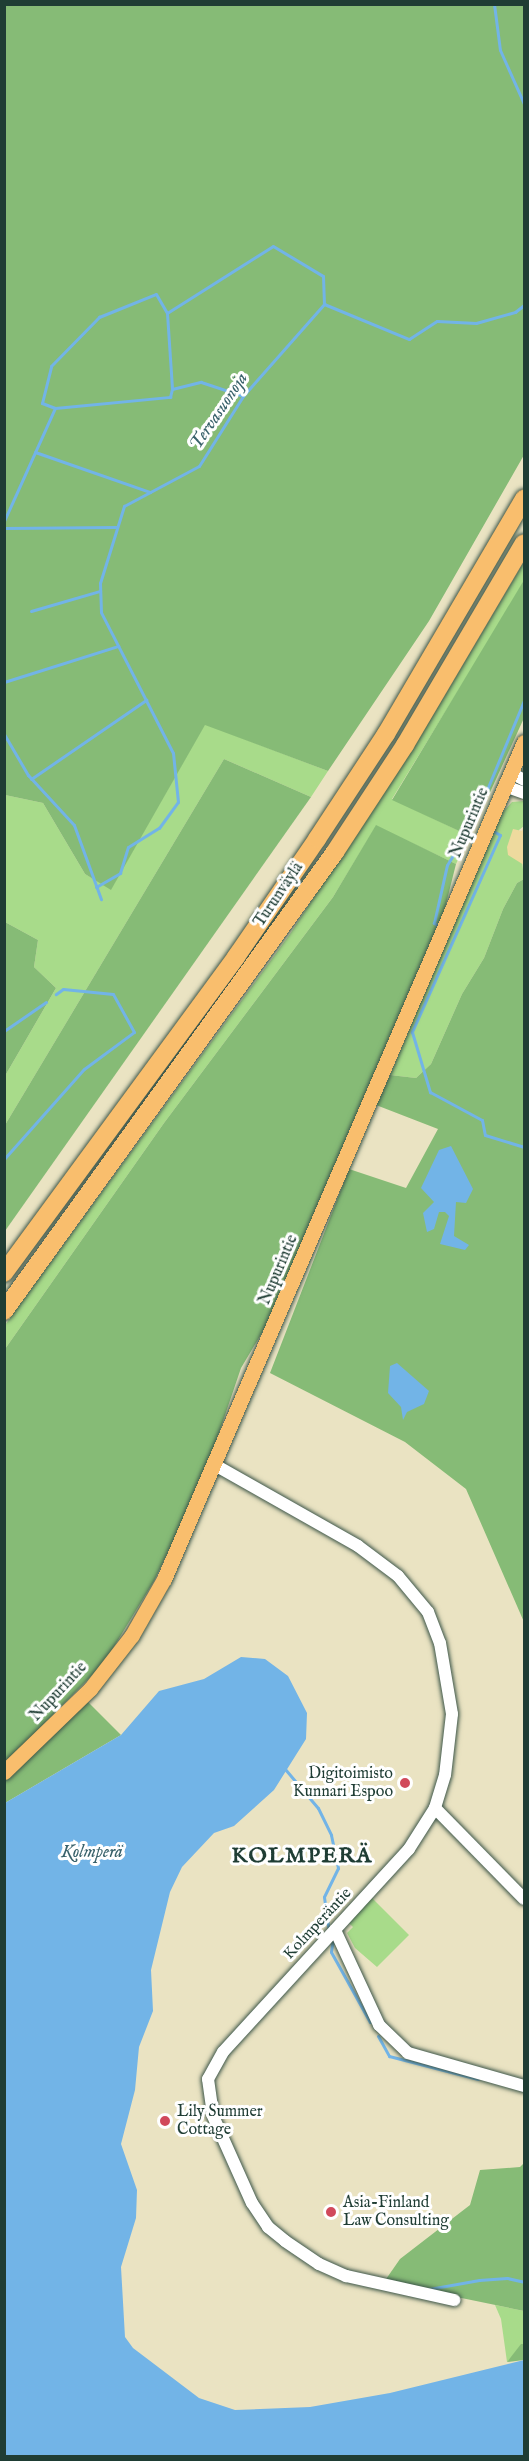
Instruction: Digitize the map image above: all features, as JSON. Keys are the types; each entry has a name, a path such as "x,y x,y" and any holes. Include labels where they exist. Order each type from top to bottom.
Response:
{"highway":[{"name":"Turunväylä","path":"4,1273 236,957 317,839 386,734 525,499"},
{"name":"Turunväylä","path":"4,1311 335,852 405,745 525,543"}],"main road":[{"name":"Nupurintie","path":"4,1772 90,1689 132,1635 164,1579 514,780 525,742"}],"street":[{"path":"514,780 525,793"},
{"name":"Kolmperäntie","path":"215,1466 358,1546 398,1576 428,1612 440,1643 452,1714 445,1775 435,1808 409,1849 214,2066 208,2091 213,2116 252,2203 268,2227 285,2241 319,2264 346,2276 454,2300"},
{"path":"435,1808 525,1899"},
{"path":"335,1930 379,2025 408,2053 525,2086"}],"green space":[{"path":"5,4 524,5 524,455 429,621 328,771 205,725 111,890 85,874 43,803 5,795"},
{"path":"524,562 524,580 519,591 392,799 470,836 456,864 376,826 333,897 164,1123 5,1349 5,1325 290,934 435,712"},
{"path":"524,580 524,718 470,836 392,800"},
{"path":"205,724 328,771 311,797 224,759 5,1125 5,1076 56,988 34,967 38,940 5,922 5,795 43,803 85,874 111,889"},
{"path":"224,759 311,797 5,1231 5,1125"},
{"path":"524,801 524,826 519,830 524,879 517,883 503,909 484,958 462,994 431,1064 416,1078 390,1075 499,816 512,802"},
{"path":"376,825 456,864 443,916 278,1306 241,1368 203,1480 154,1581 104,1663 5,1763 5,1349 164,1123 333,897"},
{"path":"524,879 524,1622 466,1489 405,1442 270,1373 349,1169 406,1188 438,1129 376,1105 390,1075 416,1078 431,1064 462,994 484,958 503,909 517,883"},
{"path":"5,922 38,940 34,967 56,988 5,1076"},
{"path":"87,1701 121,1735 5,1803 4,1781"},
{"path":"371,1897 409,1935 377,1967 355,1948 347,1933 353,1927 348,1922"},
{"path":"524,2163 524,2311 384,2282 400,2259 470,2205 480,2170 520,2167"},
{"path":"495,2305 524,2311 524,2344 507,2362 501,2319"},
{"path":"521,2344 524,2344 524,2360 507,2362"}],"sand":[{"path":"524,826 524,865 508,855 507,847 513,829 522,831"}],"water":[{"path":"451,1146 473,1189 466,1203 456,1202 454,1236 469,1245 465,1250 440,1244 449,1216 445,1212 439,1212 434,1229 427,1232 423,1213 434,1202 421,1188 439,1150"},
{"path":"397,1363 429,1391 424,1404 407,1412 403,1420 401,1407 388,1393 390,1366"},
{"name":"Kolmperä","path":"241,1657 265,1659 288,1676 307,1713 306,1739 274,1790 234,1826 214,1833 182,1867 170,1892 151,1970 153,2011 139,2047 135,2090 121,2144 137,2190 136,2218 121,2267 125,2337 133,2348 199,2398 235,2410 310,2407 390,2393 524,2360 524,2456 5,2456 5,1803 121,1735 159,1691 204,1679"}],"waterway":[{"path":"494,4 500,50 524,104"},
{"path":"4,521 55,408 42,403 51,366 99,317 156,294 167,313 273,246 323,276 324,304"},
{"name":"Tervasuonoja","path":"324,304 409,339 437,321 476,323 515,312 524,305"},
{"name":"Tervasuonoja","path":"96,887 120,873 128,847 159,828 178,802 173,753 101,612 100,583 124,506 199,466 243,396 324,304"},
{"path":"167,313 172,389"},
{"path":"55,408 170,397 172,389 201,382 243,396"},
{"path":"35,452 150,492"},
{"path":"4,528 117,527"},
{"path":"31,611 100,591"},
{"path":"4,682 118,646"},
{"path":"31,779 146,700"},
{"path":"437,925 434,923 447,865 474,821 524,700"},
{"path":"4,734 28,775 74,825 101,899"},
{"path":"495,832 500,835 412,1032 430,1092 482,1120 485,1135 524,1147"},
{"path":"4,1159 84,1069 134,1032 113,994 63,989 56,994"},
{"path":"4,1031 46,1002"},
{"path":"285,1769 318,1808 331,1835 338,1868 324,1897 328,1927"},
{"path":"333,1939 331,1952 370,2022"},
{"path":"378,2036 389,2056 478,2079"},
{"path":"429,2289 479,2280 507,2278 524,2282"}],"place":[{"name":"Digitoimisto Kunnari Espoo","path":"405,1783"},
{"name":"Lily Summer Cottage","path":"165,2121"},
{"name":"Asia-Finland Law Consulting","path":"331,2212"}],"district":[{"name":"KOLMPERÄ","path":"302,1857"}]}
